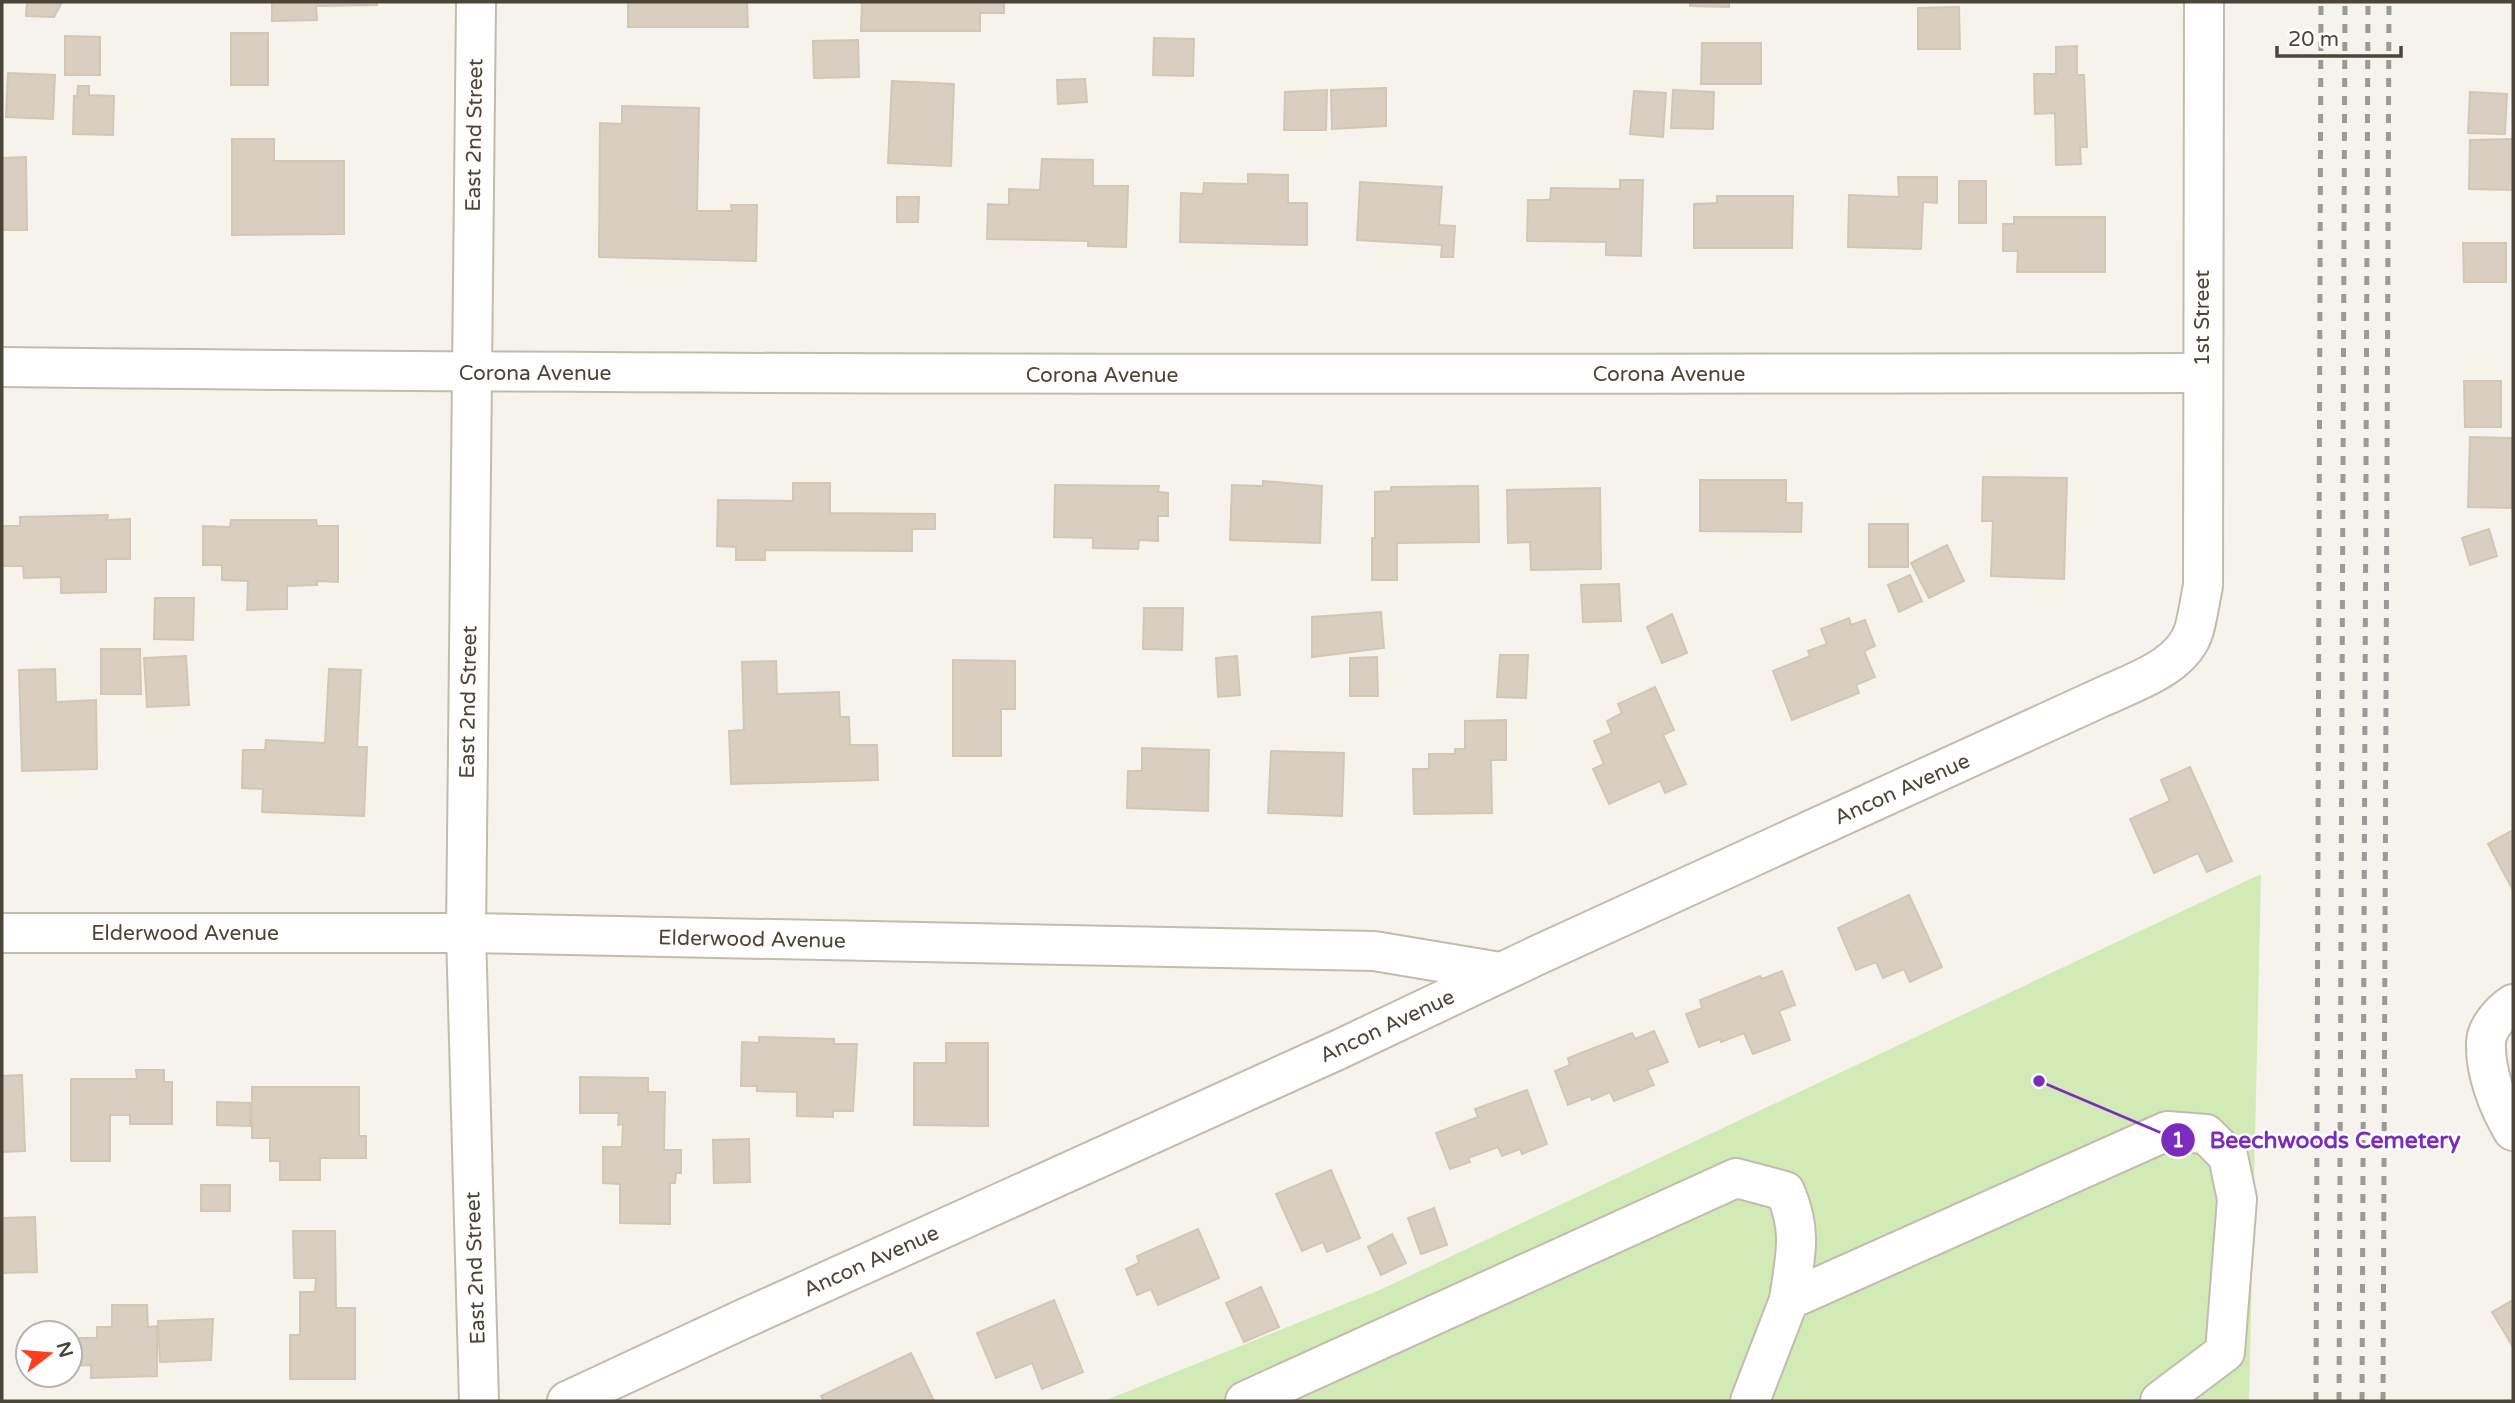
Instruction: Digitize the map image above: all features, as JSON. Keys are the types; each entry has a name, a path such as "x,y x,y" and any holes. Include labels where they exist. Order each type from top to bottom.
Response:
{"street":[{"name":"East 2nd Street","path":"476,2 466,933 479,1401"},
{"name":"1st Street","path":"2193,632 2203,586 2201,373 2204,2"},
{"name":"Corona Avenue","path":"2,367 471,373 2201,373"},
{"name":"Ancon Avenue","path":"567,1401 2102,698 2164,667 2179,656 2193,632"},
{"name":"Elderwood Avenue","path":"2,933 466,933 1374,951 1500,972"},
{"path":"2513,1004 2500,1012 2485,1040 2493,1089 2513,1131"},
{"path":"1789,1300 2167,1131 2206,1133 2228,1156 2237,1199 2225,1352 2160,1401"},
{"path":"1245,1401 1736,1178 1785,1191 1794,1213 1797,1241 1789,1300 1750,1401"}],"green space":[{"path":"2261,874 2249,1401 1104,1401 1382,1289"}],"building":[{"path":"27,2 62,2 54,17 26,16"},
{"path":"272,2 377,2 377,5 316,6 317,20 272,21"},
{"path":"628,2 747,2 748,27 628,27"},
{"path":"862,2 1004,2 1004,13 980,13 980,31 861,31"},
{"path":"1690,2 1729,2 1729,7 1690,6"},
{"path":"1959,7 1960,49 1918,49 1918,8"},
{"path":"231,33 268,33 268,85 231,85"},
{"path":"65,36 100,37 100,75 65,75"},
{"path":"1154,38 1194,39 1193,76 1153,75"},
{"path":"858,40 859,77 814,78 813,41"},
{"path":"1702,43 1761,43 1761,84 1701,84"},
{"path":"2077,46 2077,75 2084,75 2087,147 2080,147 2081,164 2056,165 2055,113 2035,114 2034,74 2056,74 2056,47"},
{"path":"8,73 55,75 53,119 6,117"},
{"path":"1085,79 1087,102 1058,104 1057,80"},
{"path":"892,81 954,84 951,166 888,163"},
{"path":"78,86 89,86 89,95 114,96 113,135 73,134 74,96 77,97"},
{"path":"1386,88 1386,126 1332,129 1331,90"},
{"path":"1327,90 1326,130 1284,130 1285,92"},
{"path":"1673,90 1714,92 1713,129 1671,128"},
{"path":"1634,91 1666,93 1663,137 1630,134"},
{"path":"2470,92 2507,94 2505,134 2468,133"},
{"path":"622,106 699,108 697,211 732,211 731,205 757,205 756,261 599,257 600,123 622,124"},
{"path":"232,139 274,139 274,161 344,161 344,234 232,235"},
{"path":"2513,139 2513,190 2469,189 2470,140"},
{"path":"26,157 27,230 2,230 2,158"},
{"path":"1042,159 1093,160 1093,186 1128,186 1126,247 1088,246 1088,241 987,239 988,204 1009,205 1009,189 1040,190"},
{"path":"1248,174 1288,175 1288,203 1307,203 1307,245 1180,242 1181,193 1203,194 1204,183 1248,184"},
{"path":"1898,177 1937,177 1937,203 1923,202 1921,249 1848,247 1849,195 1899,197"},
{"path":"1620,180 1643,180 1641,256 1606,255 1606,242 1527,241 1528,200 1550,200 1551,188 1620,189"},
{"path":"1959,181 1986,181 1986,223 1959,223"},
{"path":"1360,182 1442,187 1439,225 1455,226 1453,257 1441,257 1442,245 1357,240"},
{"path":"1717,196 1793,196 1792,248 1694,248 1694,204 1717,203"},
{"path":"897,197 919,197 918,222 897,222"},
{"path":"2014,217 2105,217 2105,272 2017,272 2018,251 2003,251 2003,224 2014,224"},
{"path":"2463,243 2506,243 2506,282 2464,282"},
{"path":"2464,381 2501,381 2501,427 2465,427"},
{"path":"2470,437 2512,438 2511,508 2468,507"},
{"path":"1983,477 2067,478 2064,579 1991,576 1993,521 1982,521"},
{"path":"1700,480 1786,480 1786,503 1802,503 1801,532 1700,531"},
{"path":"1263,481 1322,486 1320,543 1230,540 1232,485 1263,486"},
{"path":"793,483 830,483 830,513 935,514 935,529 912,529 912,551 765,550 765,560 736,560 736,547 717,546 718,500 793,501"},
{"path":"1055,485 1159,486 1158,492 1168,493 1168,516 1158,516 1158,541 1139,540 1138,549 1093,548 1093,538 1054,537"},
{"path":"1478,486 1479,542 1397,543 1397,580 1372,580 1375,492 1391,491 1391,487"},
{"path":"1600,488 1601,569 1531,570 1530,542 1508,543 1507,490"},
{"path":"108,515 107,520 130,519 130,559 106,559 106,592 61,593 61,577 24,578 23,566 2,566 2,526 20,526 20,517"},
{"path":"231,520 316,520 317,526 338,526 338,582 317,581 317,585 287,586 287,609 247,610 248,581 222,580 222,565 203,565 203,526 230,527"},
{"path":"1869,524 1908,524 1908,567 1869,567"},
{"path":"2489,529 2497,556 2470,565 2462,538"},
{"path":"1947,545 1964,581 1929,598 1911,563"},
{"path":"1910,575 1922,601 1899,612 1888,585"},
{"path":"1619,584 1621,621 1583,622 1581,585"},
{"path":"155,598 194,598 193,640 154,639"},
{"path":"1144,608 1183,608 1182,650 1143,649"},
{"path":"1381,612 1384,648 1312,657 1312,617"},
{"path":"1672,614 1687,653 1662,663 1647,627"},
{"path":"1849,618 1851,625 1865,620 1875,646 1864,651 1875,677 1856,685 1859,693 1792,720 1773,671 1810,656 1808,651 1827,644 1821,629"},
{"path":"101,649 140,649 141,694 101,694"},
{"path":"1500,655 1528,655 1526,698 1497,697"},
{"path":"186,656 189,705 147,707 144,658"},
{"path":"1237,656 1240,695 1218,697 1216,658"},
{"path":"1377,657 1378,696 1350,696 1350,658"},
{"path":"953,660 1015,661 1015,709 1001,709 1001,756 953,756"},
{"path":"776,661 777,694 839,692 840,717 849,717 850,745 877,745 878,780 731,784 729,731 744,730 742,662"},
{"path":"55,669 56,702 96,700 97,769 22,771 19,670"},
{"path":"329,669 361,670 357,747 367,747 364,816 262,812 263,789 242,788 243,750 265,750 266,740 325,743"},
{"path":"1655,687 1674,730 1663,735 1686,784 1665,793 1660,781 1609,804 1593,769 1604,764 1594,741 1612,733 1607,721 1622,713 1618,704"},
{"path":"1506,720 1506,760 1491,760 1492,813 1414,814 1413,769 1429,769 1429,754 1455,754 1455,749 1465,749 1465,721"},
{"path":"1142,748 1209,750 1208,811 1127,808 1128,771 1142,771"},
{"path":"1271,751 1344,753 1342,816 1268,813"},
{"path":"2190,767 2232,861 2207,872 2198,853 2154,873 2130,819 2170,801 2161,780"},
{"path":"2513,830 2513,890 2488,844"},
{"path":"1909,895 1942,967 1910,982 1904,969 1883,978 1876,962 1856,970 1838,928"},
{"path":"1782,971 1795,1005 1779,1011 1790,1040 1753,1054 1744,1033 1699,1047 1686,1014 1702,1008 1700,1000 1760,976 1762,979"},
{"path":"1654,1031 1668,1062 1647,1070 1654,1085 1614,1101 1610,1092 1592,1100 1590,1096 1568,1105 1555,1071 1570,1065 1568,1058 1632,1033 1635,1039"},
{"path":"759,1037 834,1039 834,1044 857,1044 853,1111 833,1111 833,1117 797,1116 797,1092 757,1091 757,1086 741,1086 742,1042 759,1043"},
{"path":"946,1043 988,1043 988,1126 914,1125 914,1063 946,1063"},
{"path":"136,1070 164,1070 164,1082 172,1082 172,1124 130,1124 130,1115 110,1115 110,1161 71,1161 71,1079 137,1079"},
{"path":"22,1075 25,1151 2,1152 2,1076"},
{"path":"580,1077 648,1078 648,1092 665,1092 664,1150 681,1150 681,1173 676,1173 675,1183 670,1183 670,1224 620,1223 620,1184 603,1183 603,1147 622,1147 623,1124 618,1125 619,1113 580,1113"},
{"path":"252,1087 359,1087 359,1136 366,1136 366,1158 320,1158 320,1180 280,1180 280,1161 270,1161 270,1138 252,1138"},
{"path":"1527,1090 1547,1144 1522,1154 1520,1149 1502,1156 1498,1147 1468,1158 1470,1162 1450,1169 1436,1133 1478,1117 1475,1109"},
{"path":"217,1102 250,1103 250,1126 217,1125"},
{"path":"749,1139 750,1182 714,1183 713,1140"},
{"path":"1331,1170 1360,1238 1327,1252 1323,1242 1302,1251 1276,1194"},
{"path":"201,1185 230,1185 230,1211 201,1211"},
{"path":"1434,1208 1447,1245 1421,1254 1408,1218"},
{"path":"35,1217 37,1272 2,1273 2,1218"},
{"path":"1198,1229 1219,1278 1158,1305 1151,1289 1137,1295 1126,1269 1139,1263 1137,1256"},
{"path":"293,1231 335,1231 336,1308 355,1308 355,1379 290,1379 290,1335 300,1335 300,1292 315,1292 316,1278 294,1278"},
{"path":"1392,1234 1406,1263 1381,1275 1368,1247"},
{"path":"1261,1287 1279,1327 1244,1342 1226,1303"},
{"path":"1054,1300 1083,1372 1042,1389 1032,1363 996,1378 977,1333"},
{"path":"2513,1300 2513,1347 2492,1312"},
{"path":"112,1305 147,1305 148,1327 157,1326 157,1376 91,1378 91,1365 84,1365 84,1338 97,1338 97,1327 112,1327"},
{"path":"213,1319 211,1360 160,1362 158,1321"},
{"path":"911,1353 934,1401 824,1401 821,1396"}],"railway":[{"path":"2316,1401 2321,2"},
{"path":"2339,1401 2345,2"},
{"path":"2362,1401 2368,2"},
{"path":"2383,1401 2389,2"}],"place":[{"name":"Beechwoods Cemetery","path":"2039,1081"}]}
